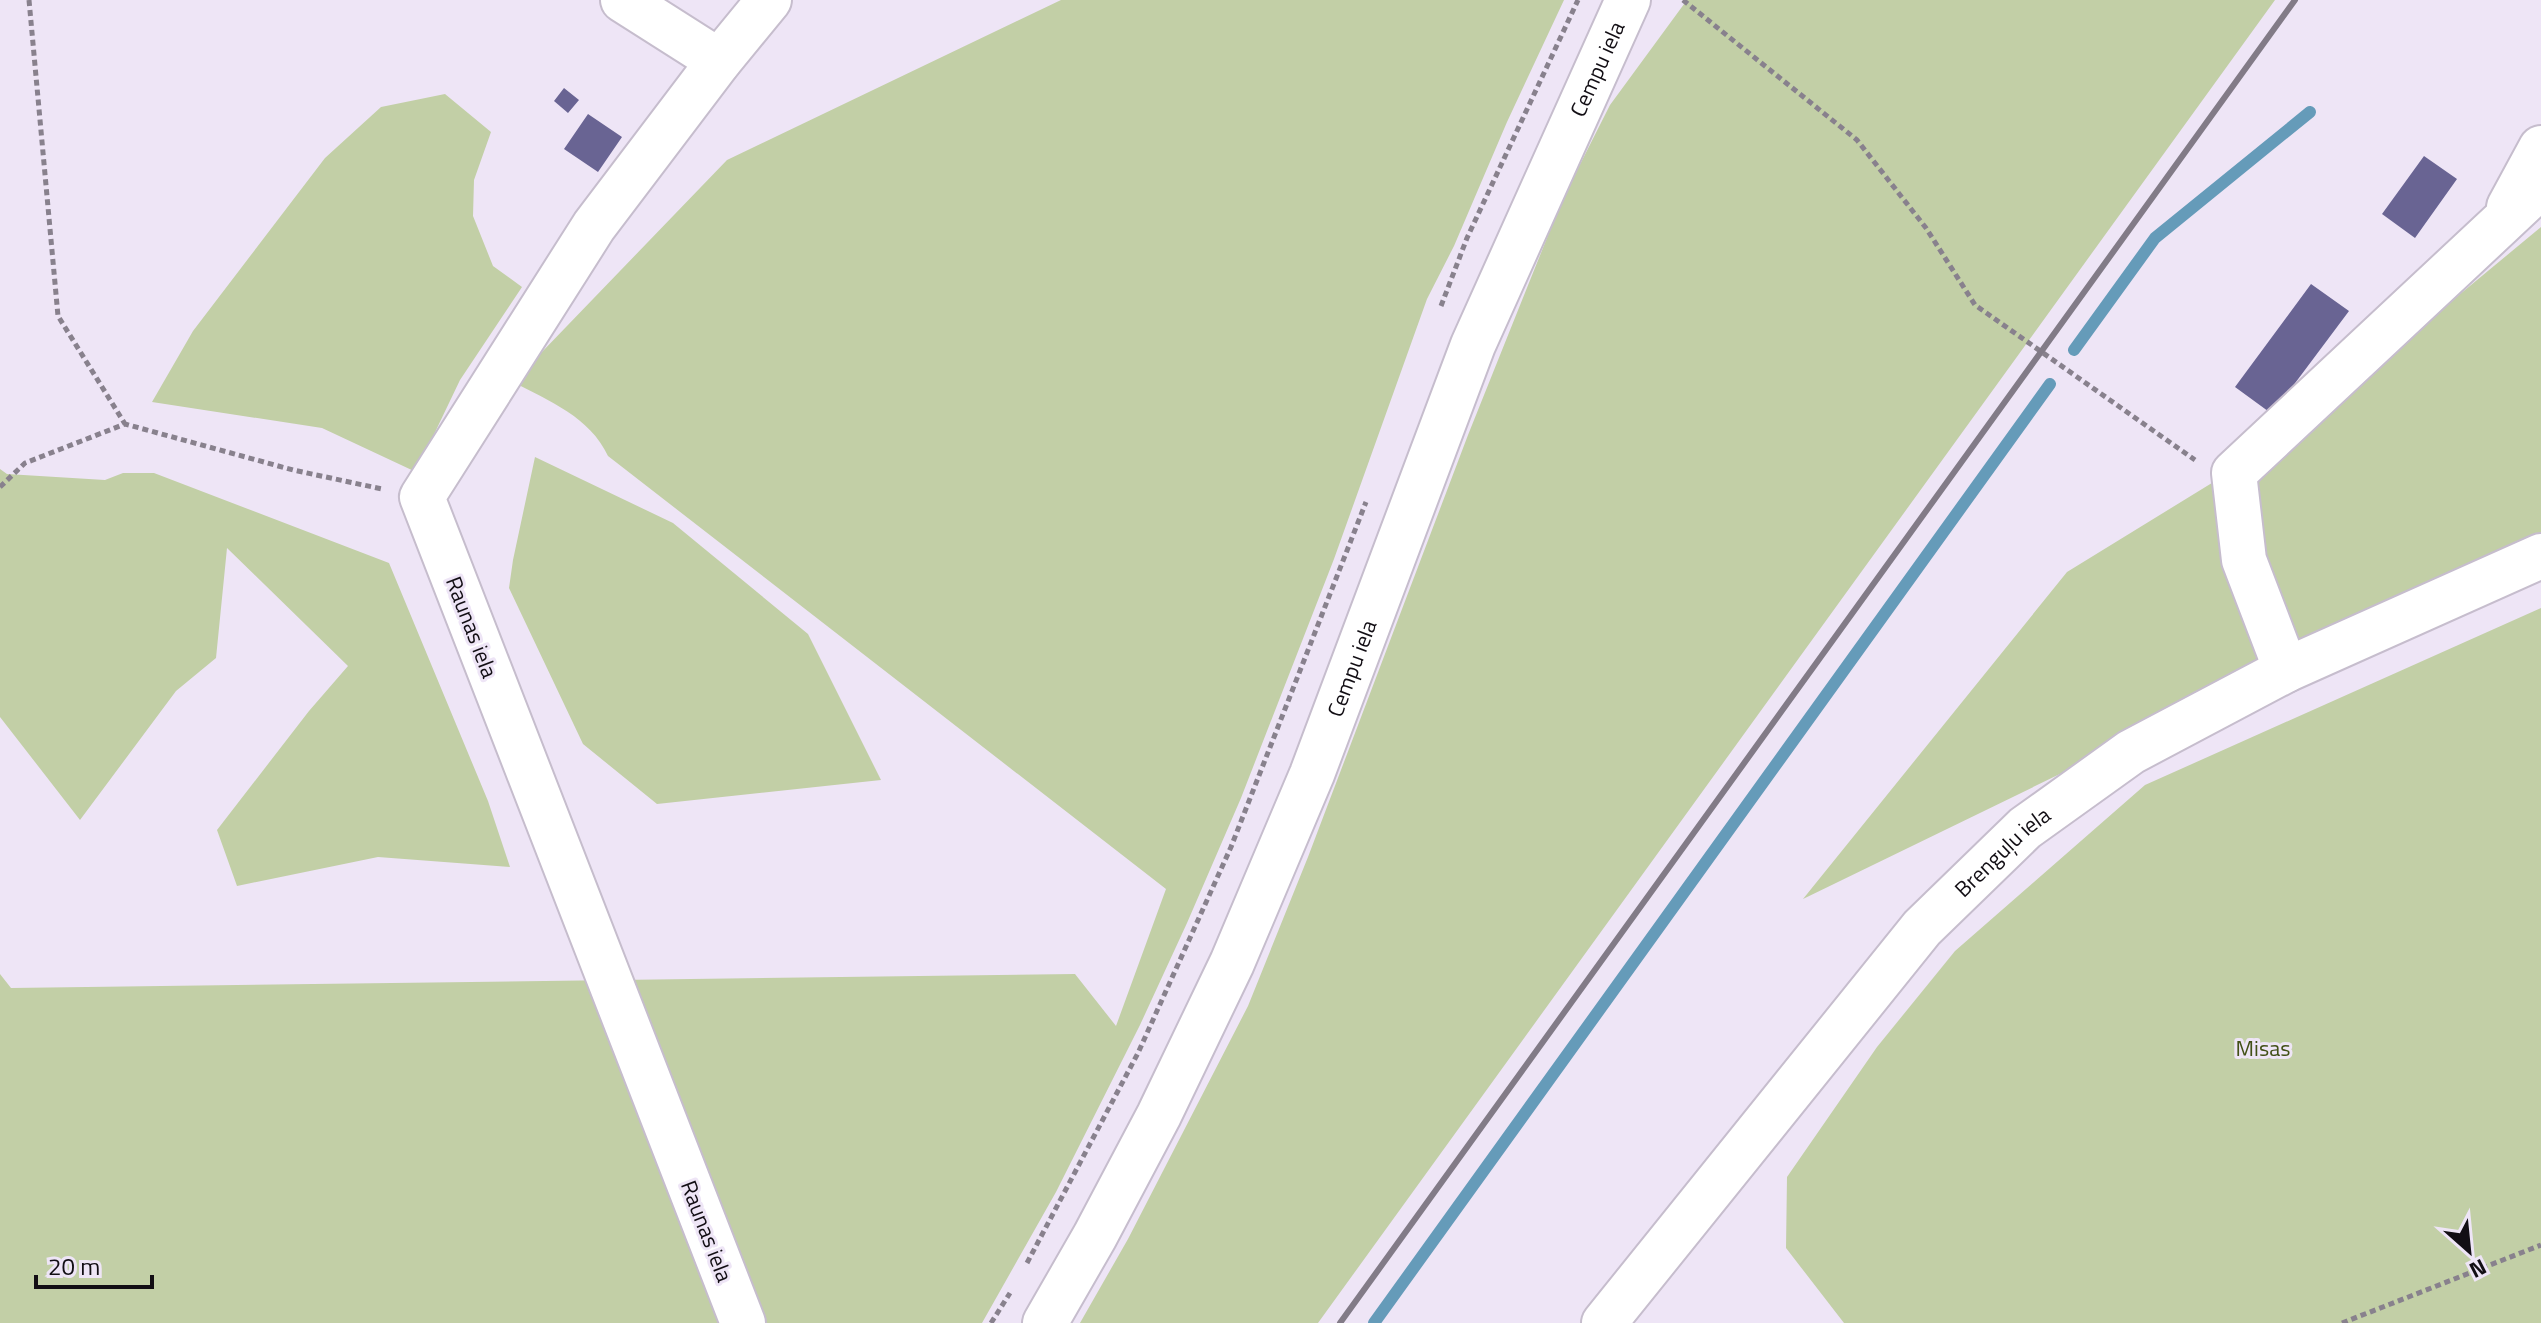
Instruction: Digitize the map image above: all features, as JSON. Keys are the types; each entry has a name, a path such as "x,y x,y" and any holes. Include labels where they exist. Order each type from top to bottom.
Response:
{"street":[{"path":"623,0 719,61"},
{"path":"422,497 594,226 769,0"},
{"name":"Cempu iela","path":"1045,1323 1159,1115 1232,963 1312,774 1473,345 1628,0"},
{"path":"2498,227 2541,148"},
{"path":"2286,670 2244,560 2234,473 2541,186"},
{"name":"Raunas iela","path":"422,497 743,1323"},
{"name":"Brenguļu iela","path":"1604,1323 1922,928 2025,828 2131,752 2286,670 2541,556"}],"path":[{"path":"29,0 58,316 125,424"},
{"path":"1439,310 1467,238 1578,0"},
{"path":"1683,0 1857,140 1926,228 1975,305 2201,464"},
{"path":"0,487 25,463 125,424 293,470 422,497"},
{"path":"1024,1269 1138,1053 1231,847 1367,499"},
{"path":"2342,1323 2541,1245"},
{"path":"991,1323 1016,1283"}],"green space":[{"path":"1061,0 1564,0 1454,246 1427,299 1334,559 1241,798 1187,923 1140,1025 1056,1192 982,1323 0,1323 0,974 11,988 1075,974 1116,1026 1166,889 608,456 580,420 513,382 727,160"},
{"path":"1687,0 2275,0 1318,1323 1080,1323 1128,1239 1248,1006 1308,857 1468,435 1563,198 1610,105"},
{"path":"445,94 491,132 474,180 473,216 493,266 522,287 460,380 416,472 322,428 152,402 193,331 325,158 381,107"},
{"path":"2541,227 2541,540 1803,899 2067,572 2290,435"},
{"path":"535,457 673,523 808,634 881,780 657,804 583,744 509,588"},
{"path":"0,469 7,474 105,480 123,473 154,473 389,563 488,801 510,867 378,857 237,886 217,830 348,666 227,548 216,658 176,691 80,820 0,717"},
{"name":"Misas","path":"2541,608 2541,1323 1844,1323 1786,1248 1787,1177 1877,1047 1955,951 2145,785"}],"building":[{"path":"564,88 579,100 568,113 554,101"},
{"path":"588,114 622,137 598,172 564,149"},
{"path":"2424,156 2457,179 2415,238 2382,214"},
{"path":"2311,284 2349,311 2272,414 2235,387"}],"waterway":[{"path":"2074,350 2155,238 2310,112"},
{"path":"1374,1323 2050,384"}],"railway":[{"path":"1340,1323 2295,0"}]}
